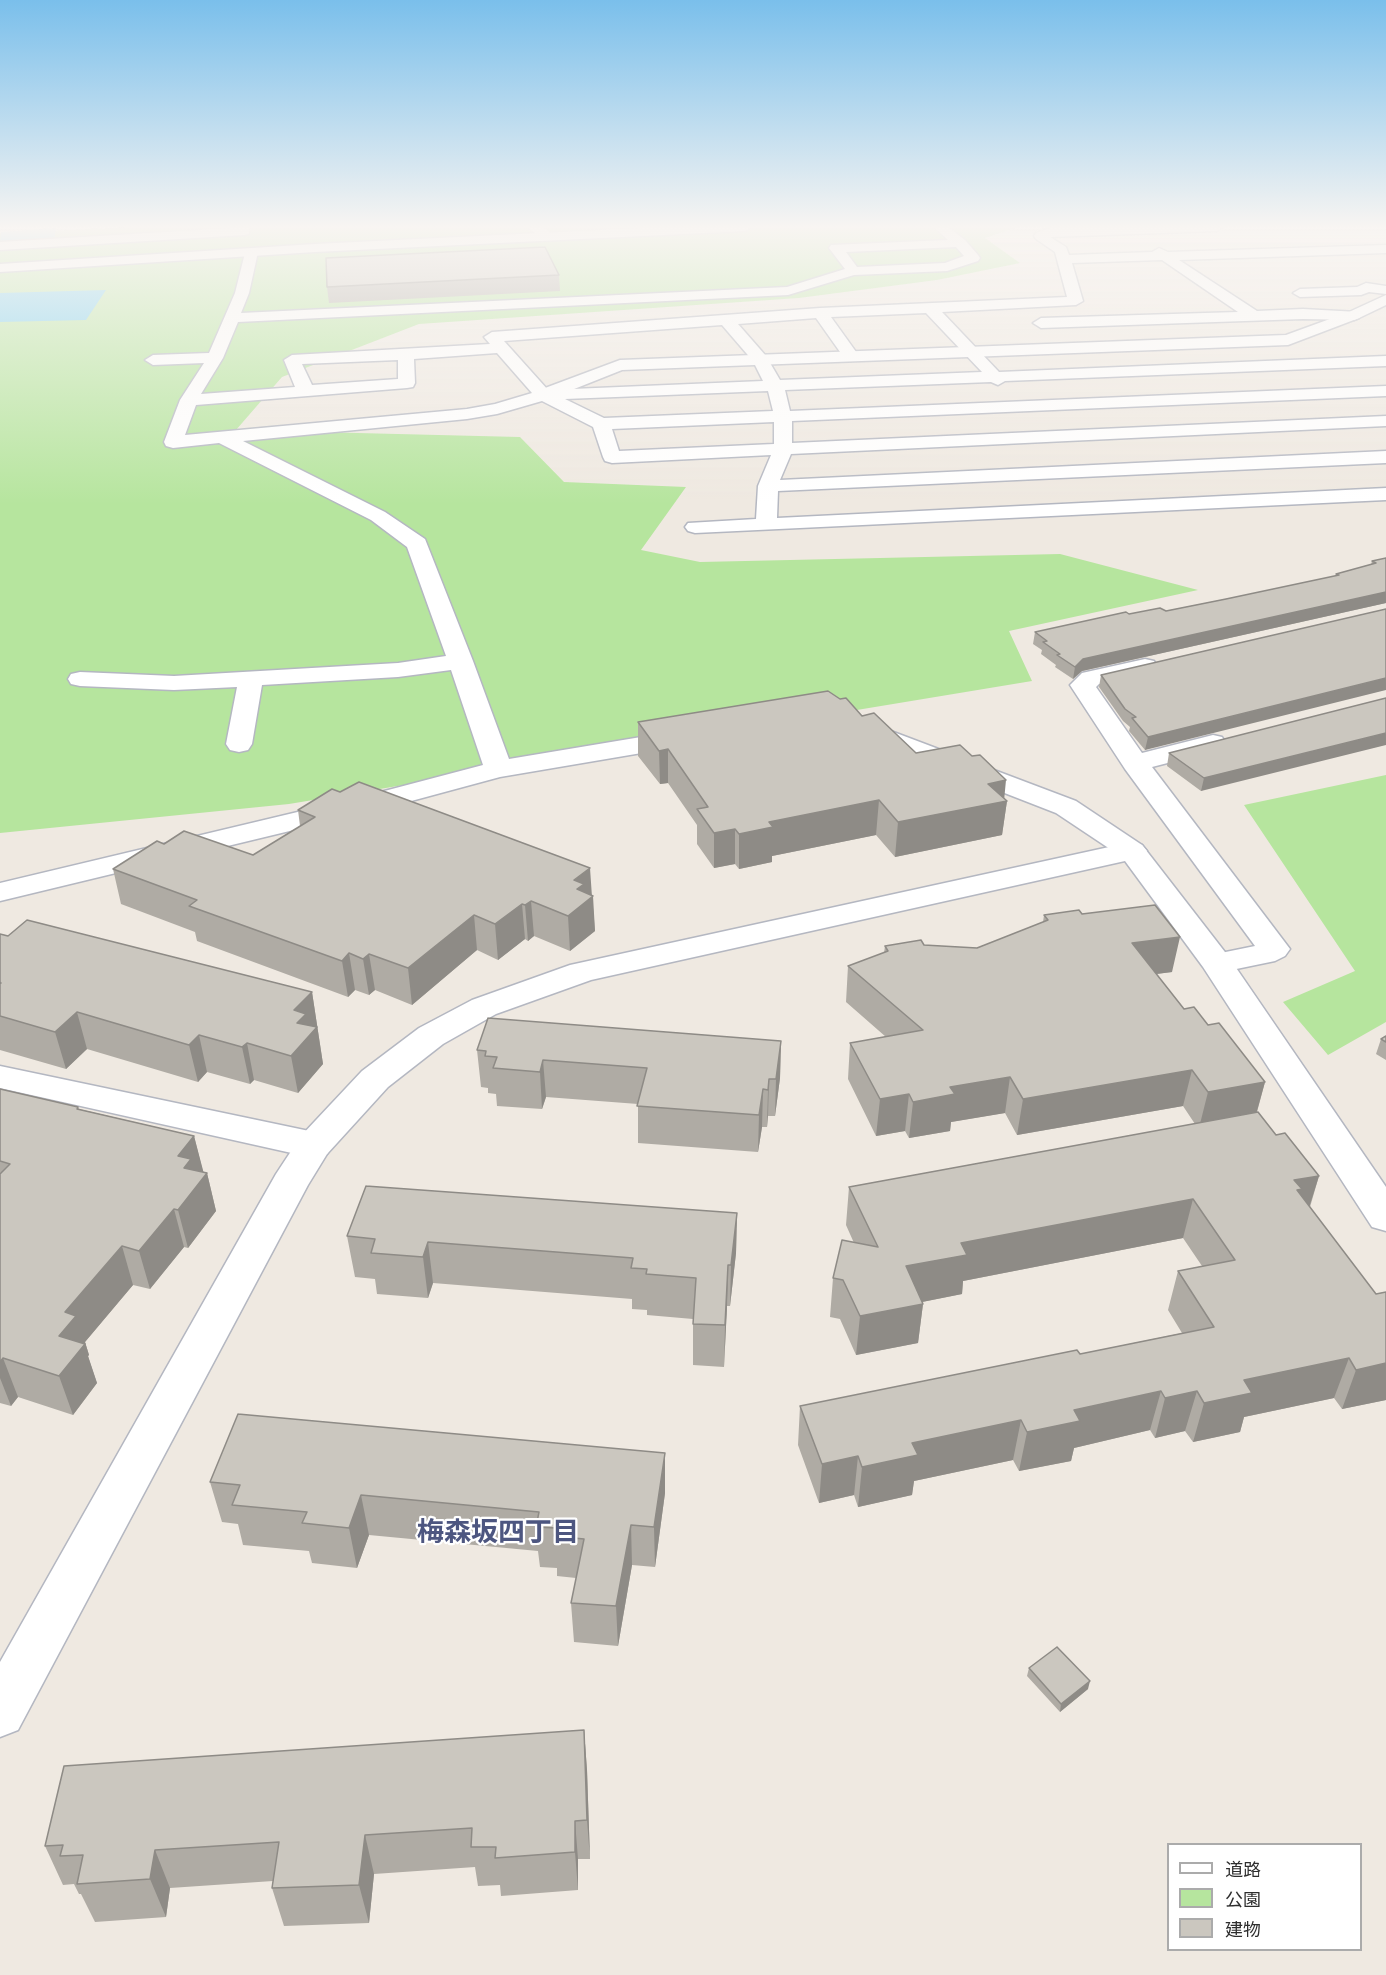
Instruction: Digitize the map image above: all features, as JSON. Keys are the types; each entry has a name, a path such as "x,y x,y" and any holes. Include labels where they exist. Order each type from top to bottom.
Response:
{"street":[{"path":"231,319 215,358 189,400 173,442 467,414 497,409 543,395 620,365 1288,340 1343,319"},
{"path":"748,319 492,338 543,395 601,424 1386,391"},
{"path":"824,319 851,356"},
{"path":"942,319 946,327 996,377 1077,470 1112,506"},
{"path":"1029,324 1149,319"},
{"path":"1259,319 1321,364 1386,406"},
{"path":"727,321 760,359 775,387 783,416 783,450 768,486 766,525"},
{"path":"946,327 970,326"},
{"path":"306,391 292,360 501,348"},
{"path":"189,400 407,383 406,355"},
{"path":"153,360 215,358"},
{"path":"543,395 1386,361"},
{"path":"601,424 612,457 1386,421"},
{"path":"223,438 378,516 417,544 491,744 498,769"},
{"path":"768,486 1386,457"},
{"path":"694,527 1386,494"},
{"path":"1170,660 1091,678 1083,685 1135,763 1274,949 1264,954 1217,963"},
{"path":"80,679 174,682 398,670 461,661"},
{"path":"239,744 251,677"},
{"path":"847,721 1066,807 1132,851 1217,963 1386,1217"},
{"path":"0,891 379,801 498,769 710,734"},
{"path":"1135,763 1238,737"},
{"path":"0,1712 290,1183 314,1145 375,1079 431,1036 484,1007 582,972 1132,851"},
{"path":"0,1077 314,1145"}],"green space":[{"path":"0,319 490,319 419,324 282,377 236,430 520,437 564,482 686,487 641,550 700,562 1060,554 1198,590 1009,631 1032,681 289,804 0,833"},
{"path":"1386,775 1386,1022 1328,1055 1283,1002 1355,971 1244,805"}],"water":[{"path":"0,319 87,319 86,320 0,322"}],"building":[{"path":"1386,558 1386,592 1083,659 1075,667 1057,655 1060,654 1043,642 1047,641 1035,632 1126,612 1129,614 1160,608 1166,611 1226,599 1339,575 1336,574"},
{"path":"1386,609 1386,678 1148,737 1132,718 1136,717 1125,709 1101,675"},
{"path":"828,691 840,699 846,698 862,716 874,713 916,753 960,745 972,756 980,755 1006,780 988,784 1007,801 898,822 879,800 769,822 773,827 739,834 735,829 714,833 697,809 708,807 668,749 659,751 638,722"},
{"path":"1386,698 1386,733 1204,778 1169,753"},
{"path":"359,782 590,868 574,880 584,884 577,889 593,896 568,916 531,901 525,905 522,904 495,924 474,915 408,968 369,954 363,959 349,953 342,961 189,906 197,900 113,869 157,841 164,844 184,831 253,855 315,817 298,810 332,789 340,792"},
{"path":"1155,905 1180,937 1132,943 1184,1009 1194,1007 1208,1025 1219,1023 1265,1082 1208,1092 1192,1070 1023,1099 1010,1077 950,1087 955,1094 913,1102 909,1094 880,1099 850,1043 923,1030 848,966 888,951 885,946 921,940 924,945 977,948 1048,920 1044,915 1079,910 1082,914"},
{"path":"27,920 312,992 294,1010 306,1014 297,1023 317,1027 291,1056 247,1043 242,1047 199,1035 189,1045 77,1012 55,1032 0,1016 0,934 8,936"},
{"path":"488,1018 781,1041 776,1079 769,1079 768,1090 763,1089 759,1115 637,1106 647,1068 543,1060 540,1072 493,1068 497,1057 485,1056 486,1051 477,1050"},
{"path":"0,1089 194,1136 178,1156 191,1159 184,1168 207,1173 178,1210 174,1209 139,1251 122,1246 65,1312 76,1316 59,1336 85,1344 59,1376 3,1358 0,1362 0,1174 10,1164 0,1161"},
{"path":"1258,1112 1276,1135 1285,1133 1319,1176 1294,1180 1302,1189 1297,1190 1376,1294 1386,1292 1386,1363 1356,1370 1349,1358 1244,1380 1252,1393 1204,1403 1197,1391 1165,1398 1161,1391 1074,1410 1080,1421 1027,1432 1021,1420 912,1443 918,1455 862,1467 858,1456 822,1464 800,1406 1077,1350 1080,1354 1214,1327 1178,1271 1235,1260 1193,1199 961,1243 967,1255 906,1266 923,1304 860,1316 843,1280 833,1278 842,1240 878,1247 849,1187"},
{"path":"366,1186 737,1213 731,1265 728,1265 725,1325 693,1324 696,1278 646,1274 647,1269 631,1268 633,1258 428,1242 423,1257 371,1253 375,1239 347,1236"},
{"path":"238,1414 665,1453 654,1527 631,1525 616,1606 571,1603 584,1539 554,1536 556,1528 536,1527 539,1512 361,1495 349,1528 302,1523 307,1512 232,1505 240,1485 210,1482"},
{"path":"1057,1647 1090,1681 1061,1704 1029,1668"},
{"path":"584,1730 587,1820 575,1821 575,1852 495,1858 496,1847 471,1847 472,1828 365,1835 359,1885 272,1888 279,1842 155,1850 150,1879 77,1884 83,1855 60,1856 63,1845 45,1846 64,1766"}],"district":[{"name":"梅森坂四丁目","path":"498,1533"}]}
